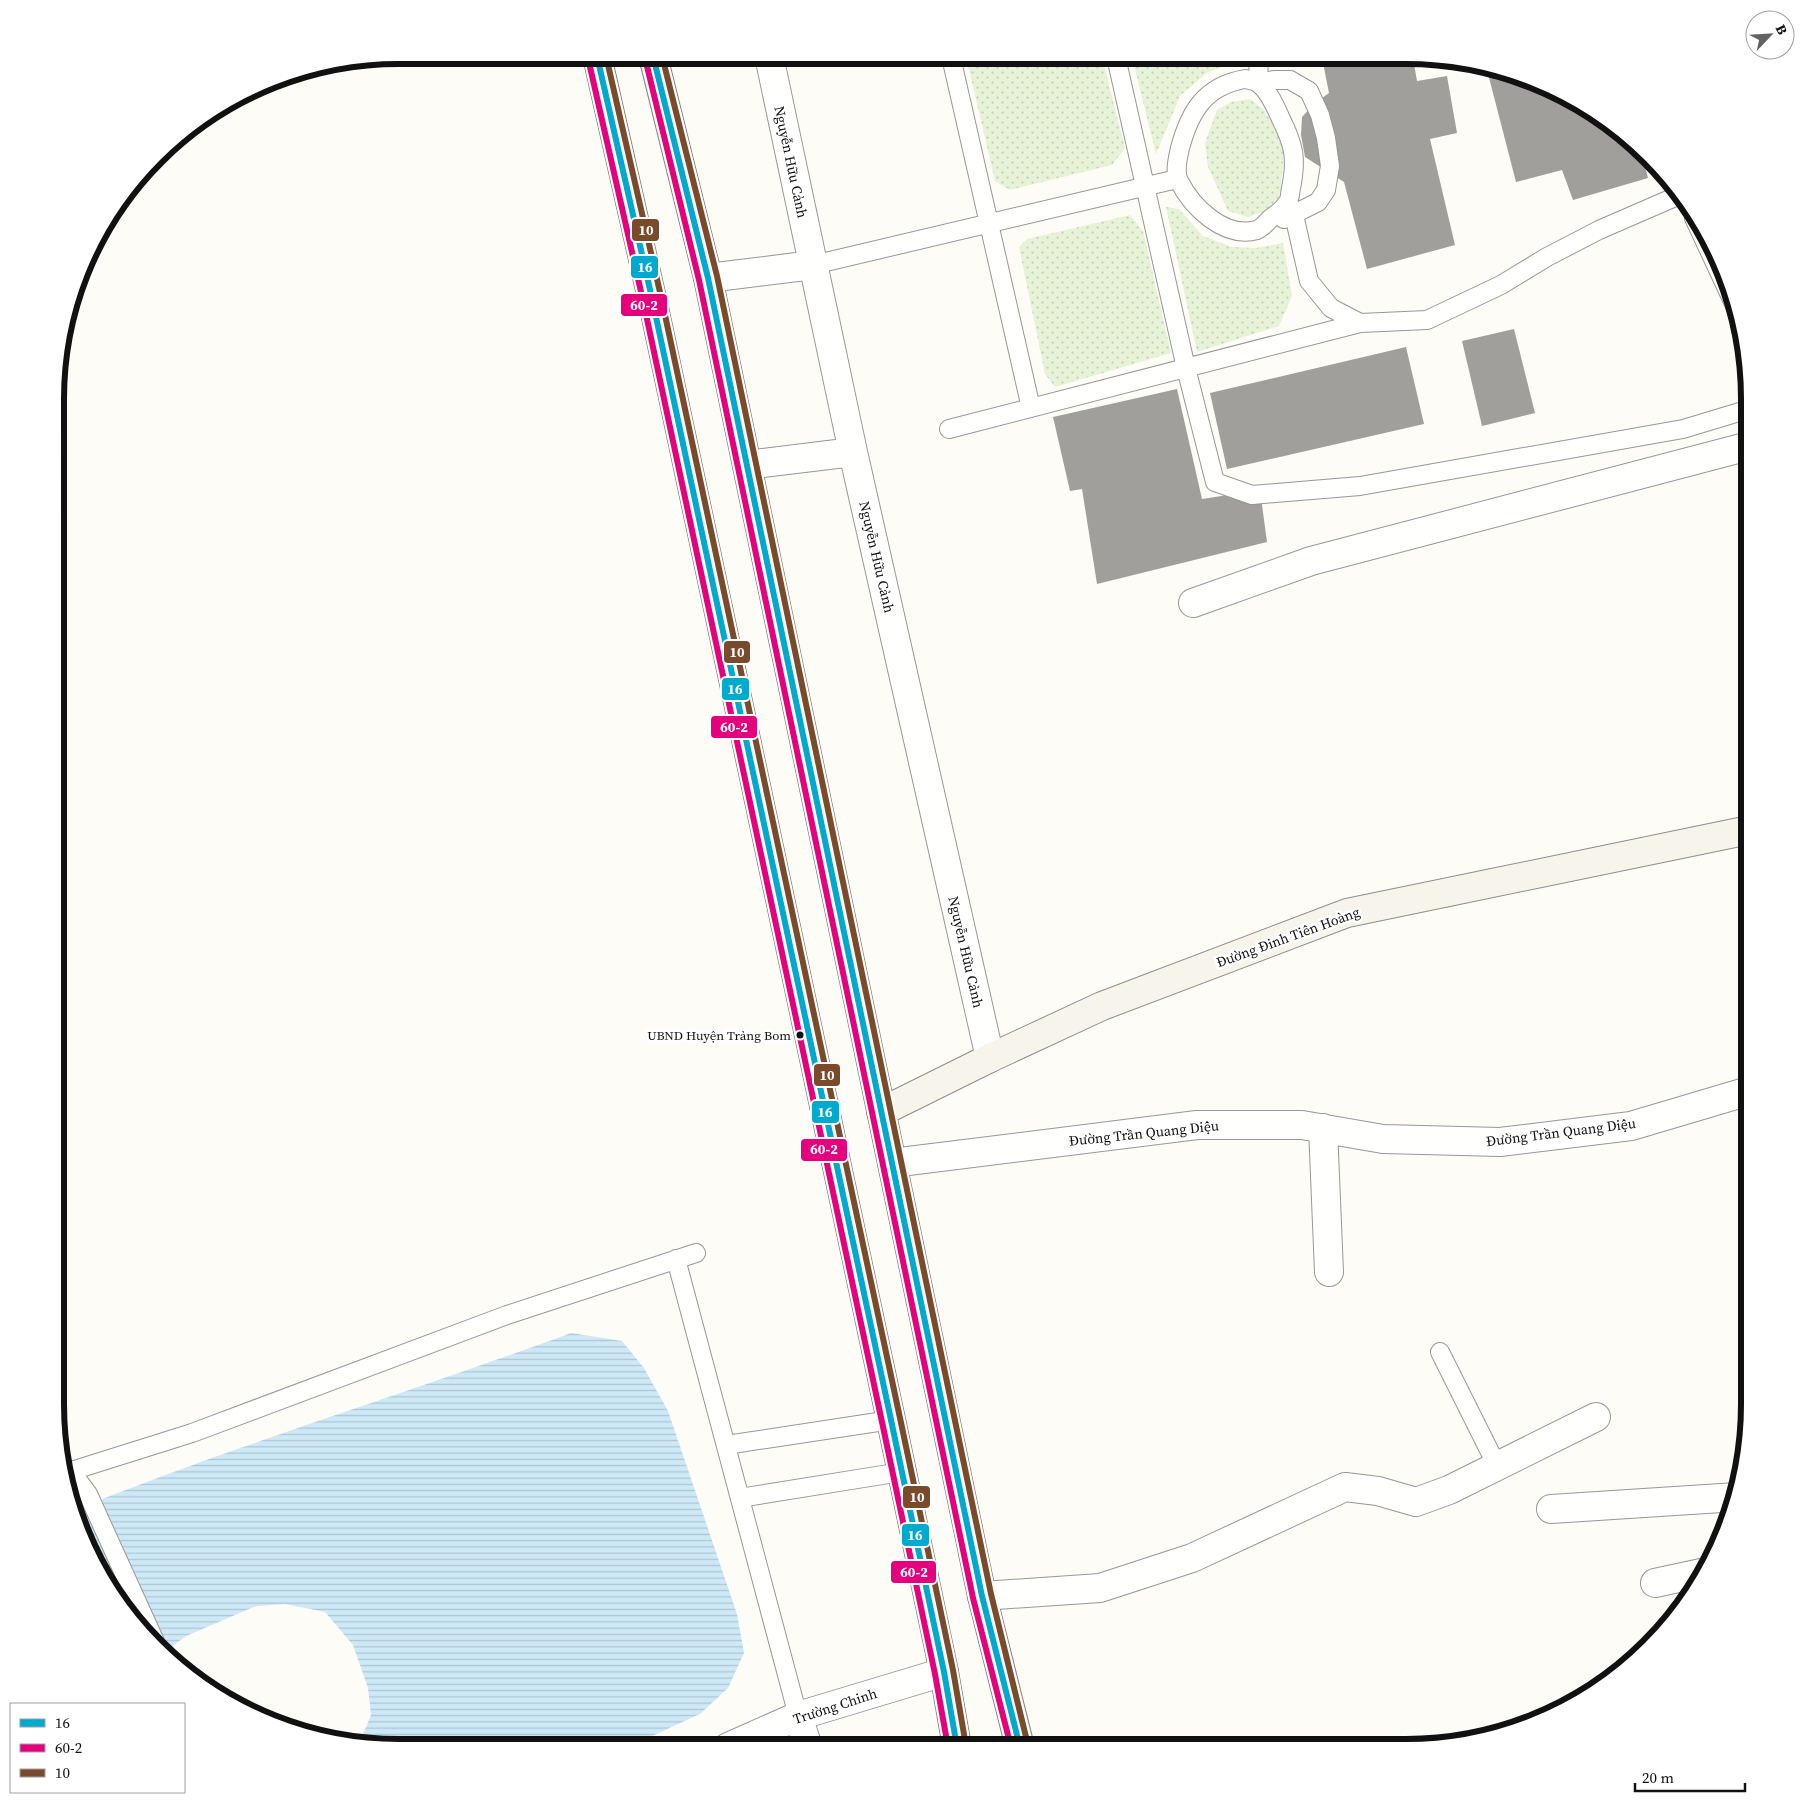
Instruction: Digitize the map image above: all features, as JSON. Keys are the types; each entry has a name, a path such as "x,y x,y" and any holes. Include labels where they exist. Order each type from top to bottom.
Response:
{"highway":[{"path":"599,64 657,323 891,1420 944,1672 956,1739"},
{"path":"655,64 708,278 982,1596 1018,1739"}],"street":[{"name":"Nguyễn Hữu Cảnh","path":"771,64 853,452 990,1058"},
{"path":"708,278 813,265"},
{"path":"1193,603 1311,561 1741,448"},
{"path":"747,465 853,452"},
{"name":"Đường Đinh Tiên Hoàng","path":"881,1112 990,1058 1102,1006 1347,913 1741,832"},
{"name":"Đường Trần Quang Diệu","path":"892,1163 1198,1125 1302,1125 1383,1139 1500,1142 1631,1126 1741,1093"},
{"path":"1323,1128 1329,1272"},
{"path":"982,1596 1100,1588 1192,1558 1345,1487 1378,1491 1416,1502 1449,1490 1596,1417"},
{"path":"1551,1509 1728,1498"},
{"path":"1655,1584 1694,1575"},
{"name":"Trường Chinh","path":"746,1739 798,1716 944,1672"},
{"path":"798,1716 805,1739"}],"lane":[{"path":"954,64 1031,408"},
{"path":"1118,64 1186,368 1215,482 1252,495 1360,486 1683,429 1741,412"},
{"path":"1258,64 1259,84"},
{"path":"1258,230 1278,213 1288,201 1295,164 1286,127 1268,94 1259,84 1245,79 1229,82 1217,87 1196,107 1187,125 1177,160 1177,178 1190,200 1205,215 1224,226 1238,231 1258,230 1294,215 1318,202 1326,190 1330,166 1320,115 1309,91 1290,80 1274,80 1259,84"},
{"path":"813,265 1177,178"},
{"path":"949,429 1360,323 1427,320 1502,285 1546,257 1599,230 1674,198"},
{"path":"1294,215 1309,281 1331,308 1360,323"},
{"path":"70,1471 192,1433 506,1315 696,1253"},
{"path":"676,1259 798,1716"},
{"path":"1440,1352 1497,1466"},
{"path":"726,1445 891,1420"},
{"path":"740,1498 901,1472"},
{"path":"71,1476 88,1494 148,1626"}],"green space":[{"path":"968,64 1104,64 1125,148 1112,165 1010,190 995,181"},
{"path":"1134,64 1229,64 1208,72 1180,96 1156,154"},
{"path":"1250,99 1264,110 1276,130 1283,150 1283,167 1279,197 1266,211 1248,217 1228,211 1208,167 1205,143 1217,110 1231,102"},
{"path":"1166,207 1179,209 1203,236 1232,247 1256,248 1283,243 1292,296 1279,326 1197,352"},
{"path":"1130,215 1143,231 1171,353 1055,387 1045,374 1019,247 1027,239"}],"water":[{"path":"571,1333 622,1341 644,1368 668,1411 737,1614 744,1653 728,1688 700,1714 645,1739 377,1739 362,1737 371,1715 368,1688 353,1645 325,1612 285,1604 256,1606 186,1636 170,1648 133,1608 98,1552 81,1508 196,1464"}],"building":[{"path":"1323,64 1414,64 1417,81 1447,76 1457,133 1430,139 1455,245 1367,269 1344,182 1305,157 1301,135 1302,117 1314,104 1329,93"},
{"path":"1488,74 1534,89 1592,120 1643,162 1648,178 1573,200 1562,170 1516,182"},
{"path":"1514,329 1535,413 1482,426 1462,341"},
{"path":"1406,347 1424,424 1227,469 1210,393"},
{"path":"1177,389 1202,499 1260,490 1267,542 1097,584 1082,489 1070,491 1053,417"}],"transit line":[{"name":"60-2","path":"589,64 644,305 882,1422 935,1674 947,1739"},
{"name":"16","path":"599,64 653,303 891,1420 944,1672 956,1739"},
{"name":"10","path":"608,64 662,301 900,1418 953,1670 965,1739"},
{"name":"60-2","path":"646,64 699,280 973,1598 1009,1739"},
{"name":"16","path":"655,64 708,278 982,1596 1018,1739"},
{"name":"10","path":"664,64 717,276 991,1594 1027,1739"}],"place":[{"name":"UBND Huyện Trảng Bom","path":"800,1035"}]}
